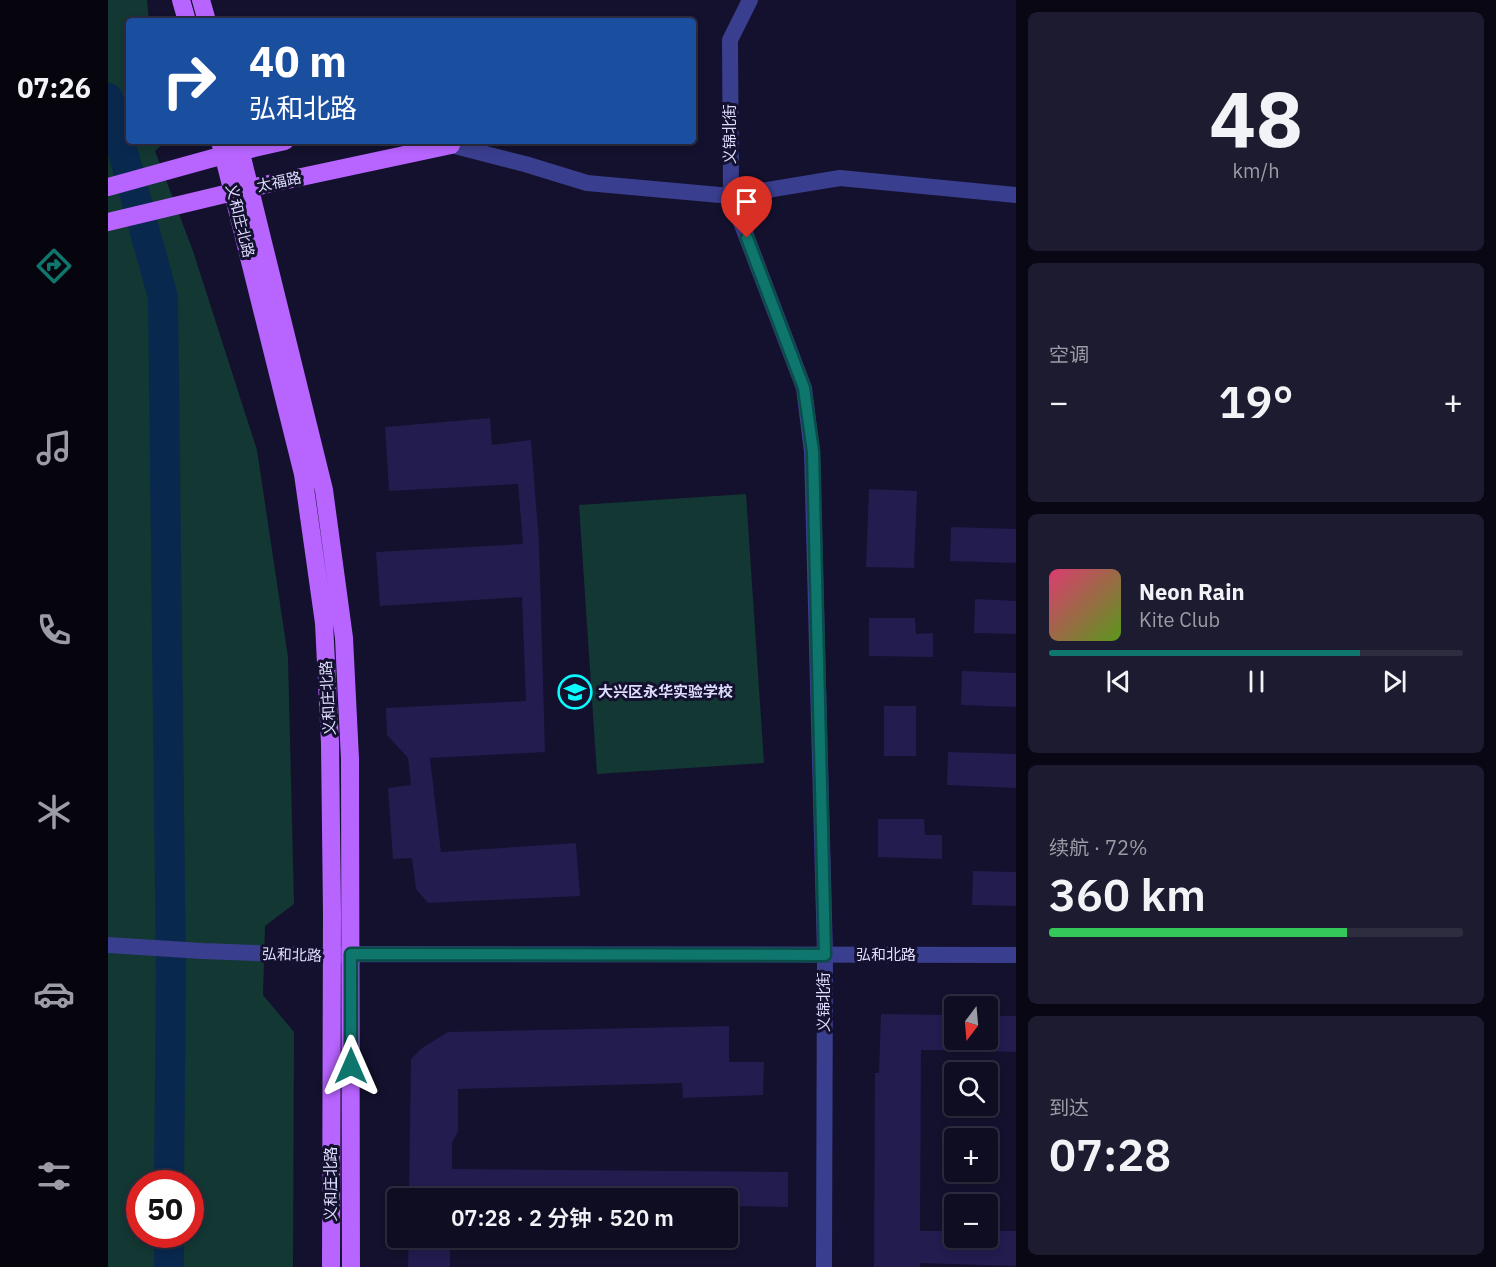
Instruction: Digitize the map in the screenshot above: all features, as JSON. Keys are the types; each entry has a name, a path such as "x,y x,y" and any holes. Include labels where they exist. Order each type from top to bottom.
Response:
{"main road":[{"path":"181,0 186,18"},
{"path":"201,0 206,18"},
{"path":"108,188 157,174 231,147 258,144"},
{"name":"太福路","path":"108,222 446,144"},
{"name":"义和庄北路","path":"231,147 324,490 342,627 350,759 351,1267"},
{"name":"义和庄北路","path":"242,190 303,474 324,623 330,743 331,1267"}],"street":[{"name":"义锦北街","path":"750,0 730,40 730,196 804,388 813,452 825,955 824,1267"},
{"path":"454,144 587,183 730,196 840,178 1016,195"},
{"name":"弘和北路","path":"115,945 332,956 351,954 1016,956"}],"green space":[{"path":"108,0 147,0 149,18 126,18 126,144 163,144 155,151 193,251 257,450 288,657 294,904 265,926 263,995 294,1032 293,1267 108,1267"},
{"path":"746,494 764,763 597,774 579,505"}],"building":[{"path":"490,418 492,445 531,440 539,543 545,752 430,758 441,852 576,843 580,896 428,903 416,889 412,858 393,859 388,788 411,785 408,758 387,735 386,708 526,701 522,597 380,606 376,552 523,544 518,484 389,491 385,427"},
{"path":"869,489 917,491 914,568 866,567"},
{"path":"951,527 1016,529 1016,563 950,561"},
{"path":"975,599 1016,601 1016,634 974,633"},
{"path":"869,618 915,618 916,634 933,633 933,657 869,656"},
{"path":"962,671 1016,673 1016,707 961,705"},
{"path":"884,706 916,706 916,756 884,756"},
{"path":"948,752 1016,754 1016,788 947,785"},
{"path":"878,819 924,819 925,835 942,835 942,859 878,857"},
{"path":"973,871 1016,872 1016,906 972,905"},
{"path":"881,1014 944,1015 944,1050 921,1050 920,1231 944,1231 944,1248 998,1248 998,1231 1016,1231 1016,1266 920,1263 920,1267 874,1267 875,1073 879,1073"},
{"path":"998,1016 1016,1016 1016,1052 987,1051 998,1050"},
{"path":"729,1026 729,1062 764,1062 763,1095 683,1098 682,1083 458,1089 458,1131 452,1143 452,1169 788,1172 788,1207 738,1206 738,1188 409,1188 411,1059 422,1048 448,1032"},
{"path":"409,1248 450,1248 450,1267 408,1267"}],"waterway":[{"path":"108,98 163,297 171,973 169,1170"},
{"path":"169,1248 169,1267"}],"place":[{"name":"大兴区永华实验学校","path":"575,692"}],"route":[{"path":"351,1066 351,954 825,955 813,452 804,388 747,238"}]}
